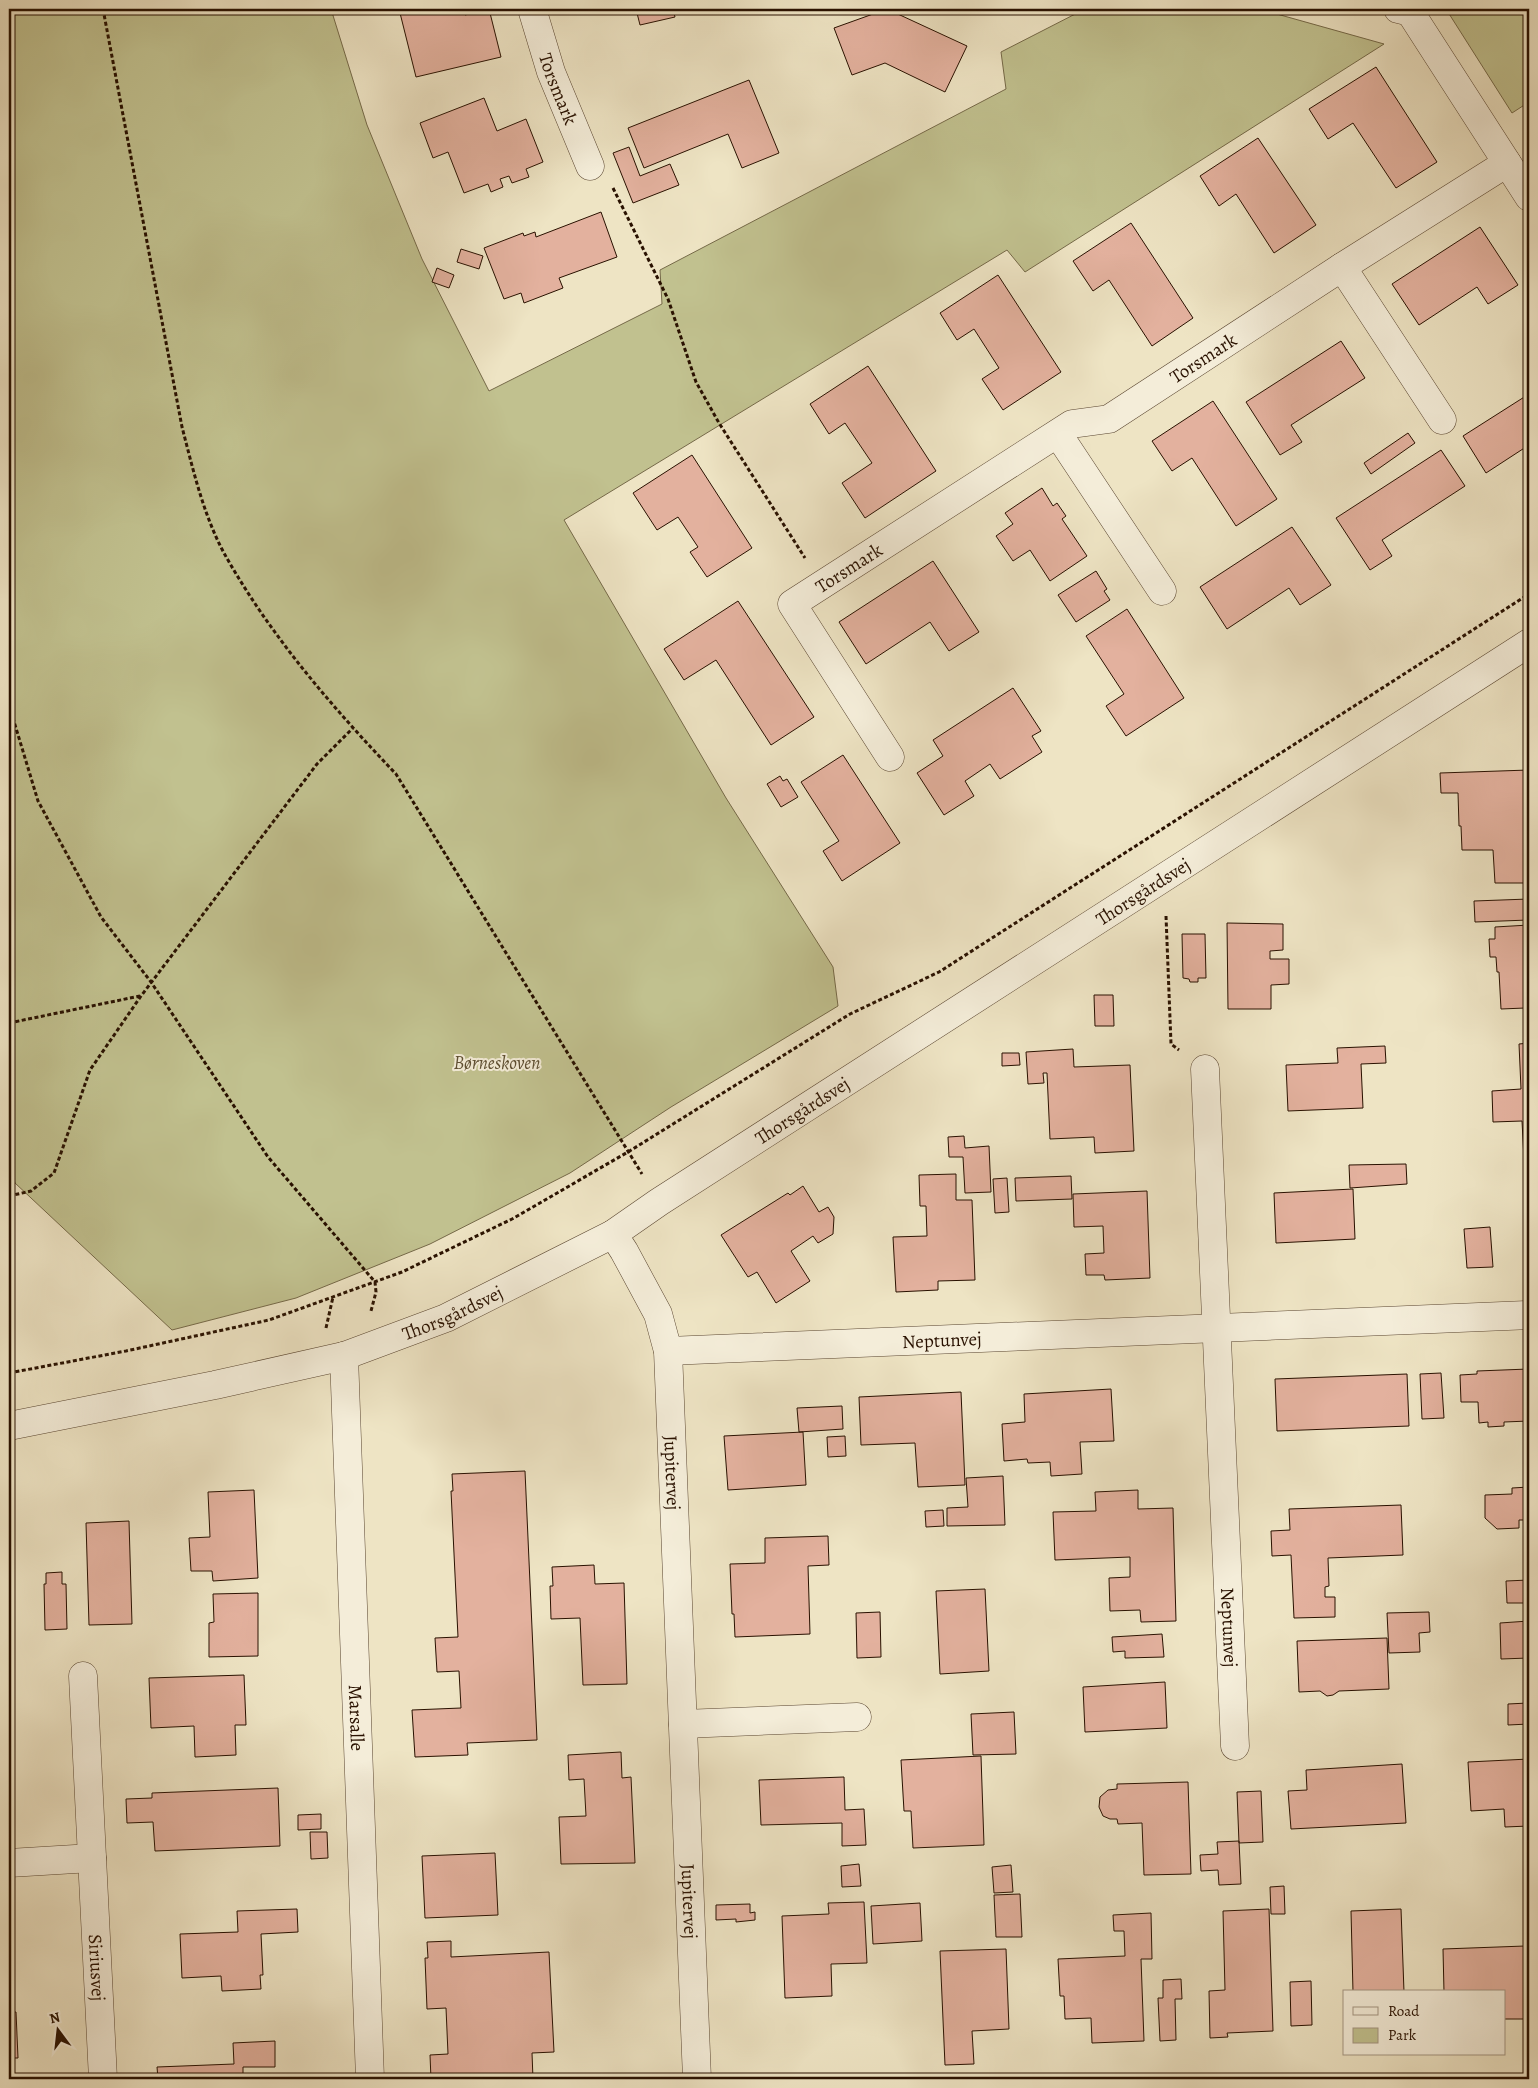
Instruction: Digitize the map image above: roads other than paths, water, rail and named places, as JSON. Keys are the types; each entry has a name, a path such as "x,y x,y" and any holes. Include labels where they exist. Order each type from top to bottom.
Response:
{"street":[{"name":"Torsmark","path":"532,9 551,72 590,166"},
{"path":"1398,9 1410,12 1529,197"},
{"name":"Torsmark","path":"890,757 792,604 1072,424 1109,419 1342,267 1507,163"},
{"path":"1342,267 1442,420"},
{"path":"1058,434 1162,591"},
{"name":"Thorsgårdsvej","path":"9,1426 176,1393 344,1356 446,1318 613,1234 1529,643"},
{"name":"Neptunvej","path":"1204,1069 1235,1746"},
{"name":"Jupitervej","path":"613,1234 658,1314 668,1351 697,2079"},
{"name":"Neptunvej","path":"668,1351 1529,1315"},
{"name":"Marsalle","path":"344,1356 370,2079"},
{"name":"Siriusvej","path":"83,1676 103,2079"},
{"path":"683,1724 857,1717"},
{"path":"9,1862 92,1858"}],"park label":[{"name":"Børneskoven","path":"497,1062"}]}
